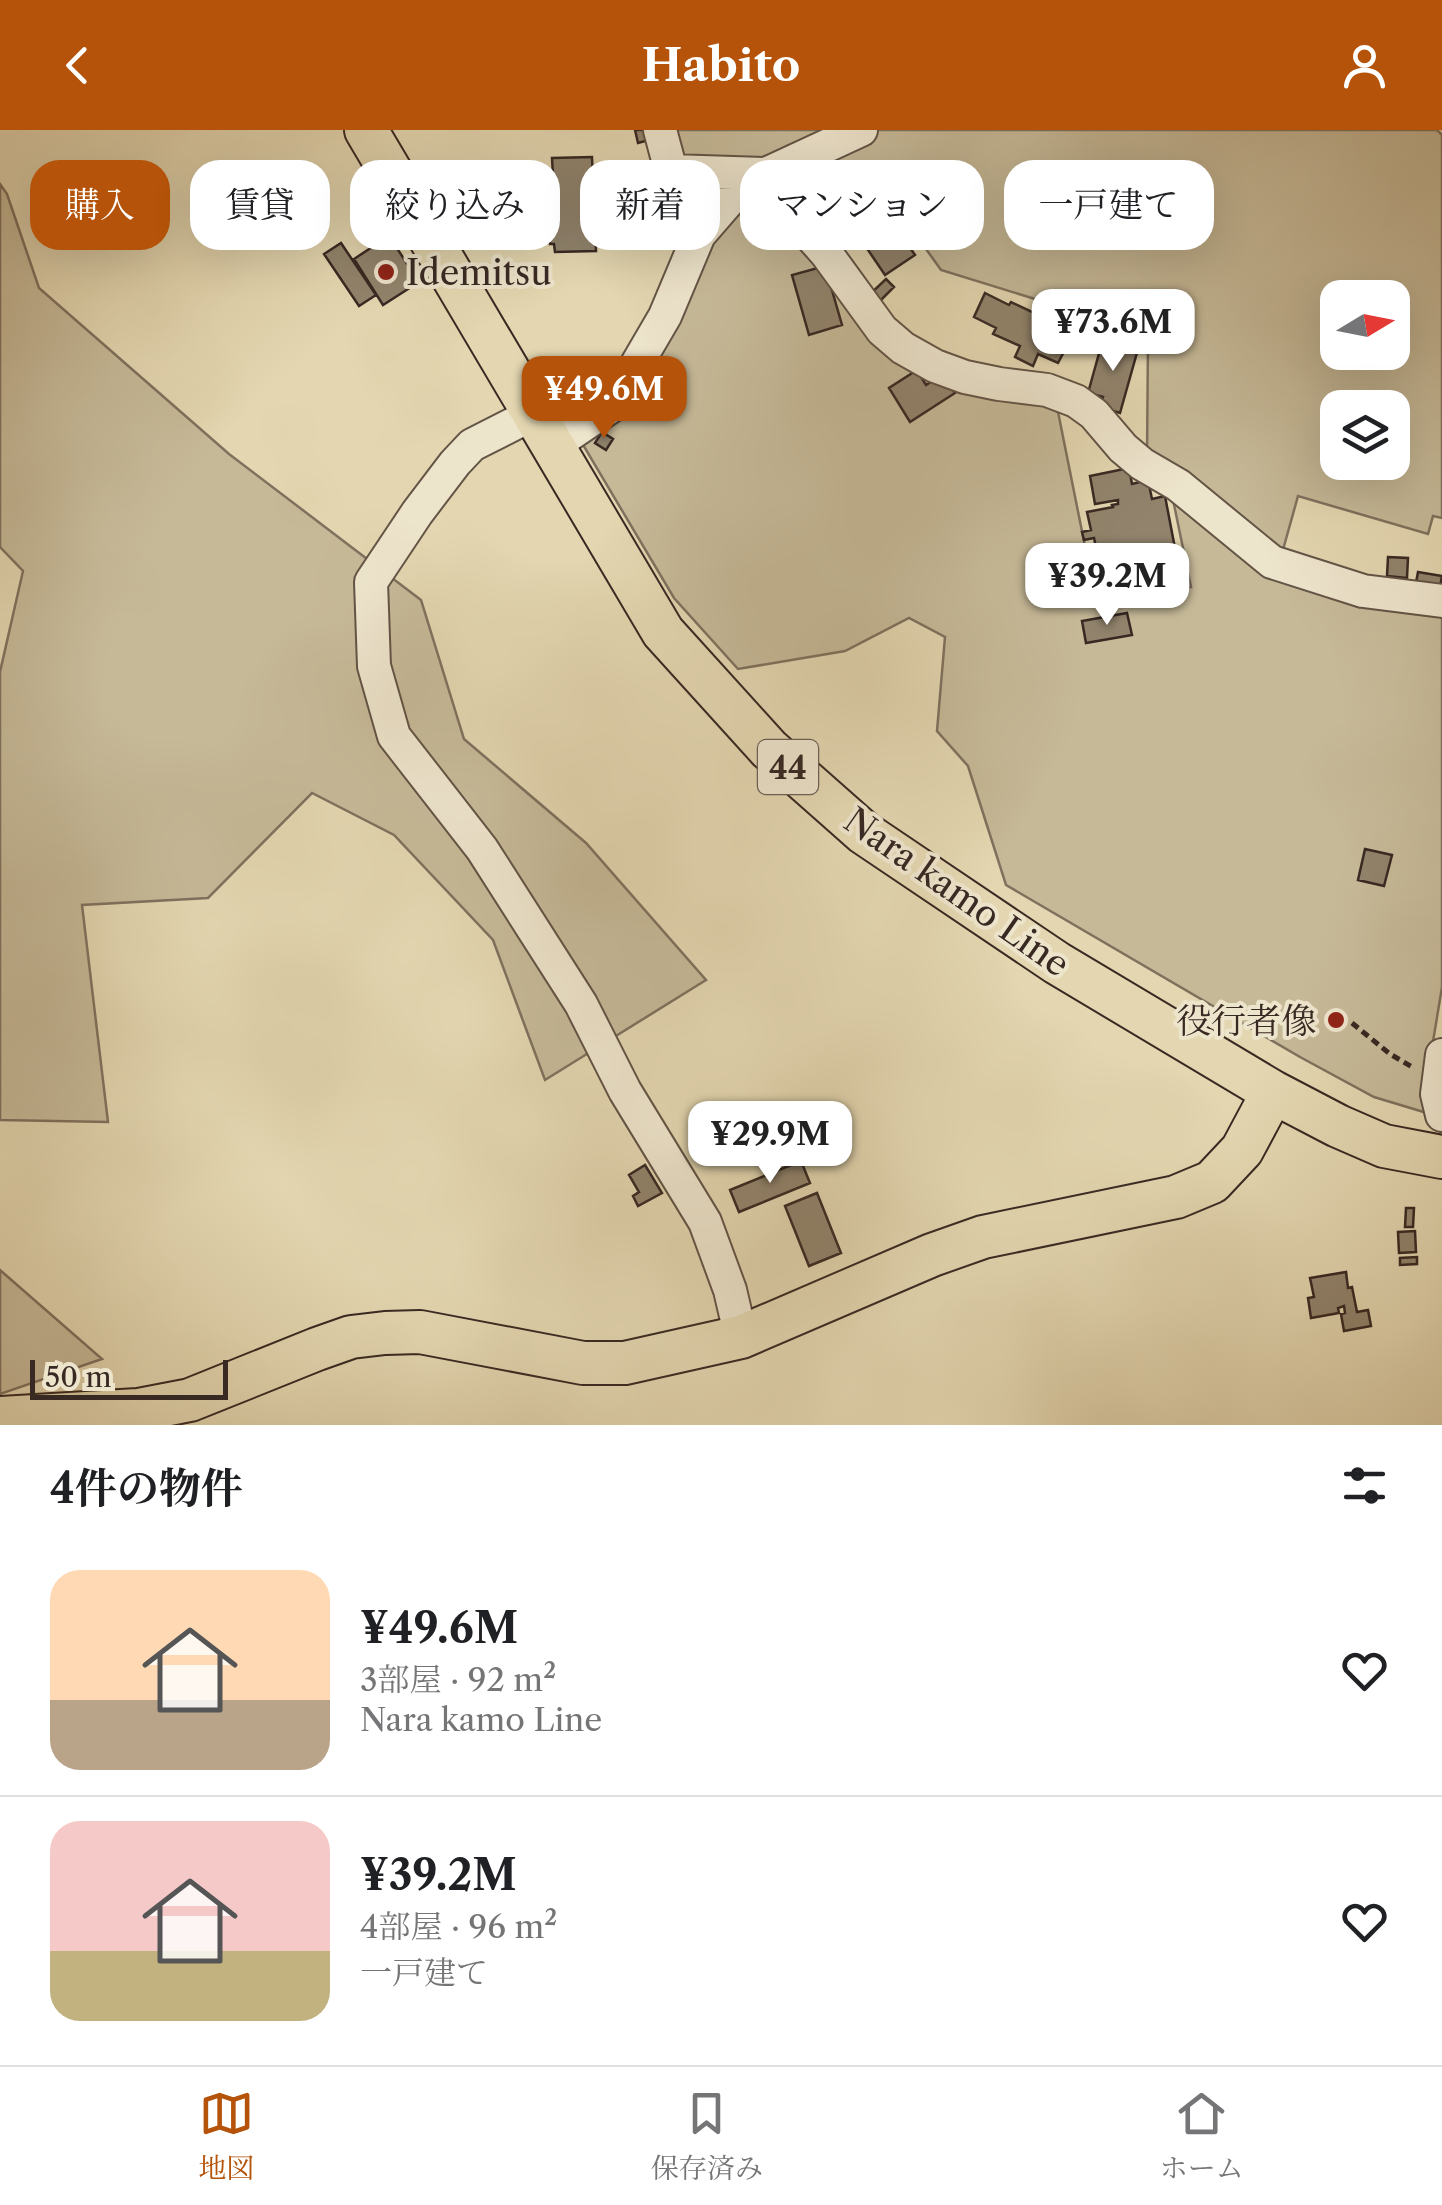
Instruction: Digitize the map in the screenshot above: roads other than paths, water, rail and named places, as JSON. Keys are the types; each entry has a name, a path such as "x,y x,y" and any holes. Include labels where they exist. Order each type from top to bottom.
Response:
{"main road":[{"name":"Nara kamo Line","path":"366,130 663,632 769,749 864,833 1057,963 1273,1092 1384,1146 1442,1157"},
{"path":"0,1418 138,1410 190,1400 317,1349 385,1333 420,1332 583,1363 625,1362 741,1337 932,1255 983,1238 1176,1198 1212,1182 1242,1150 1273,1092"}],"street":[{"path":"660,130 668,160"},
{"path":"797,160 862,130"},
{"path":"720,210 740,187"},
{"path":"692,250 665,316 613,405 544,429 472,445 455,463 371,582 374,666 394,736 482,848 581,1004 625,1091 706,1222 730,1290 741,1337"},
{"path":"823,250 882,330 903,348 934,366 966,377 1046,390 1076,401 1094,414 1142,464 1178,485 1272,562 1363,590 1442,602"}],"place":[{"name":"Idemitsu","path":"386,272"},
{"name":"役行者像","path":"1336,1020"}]}
